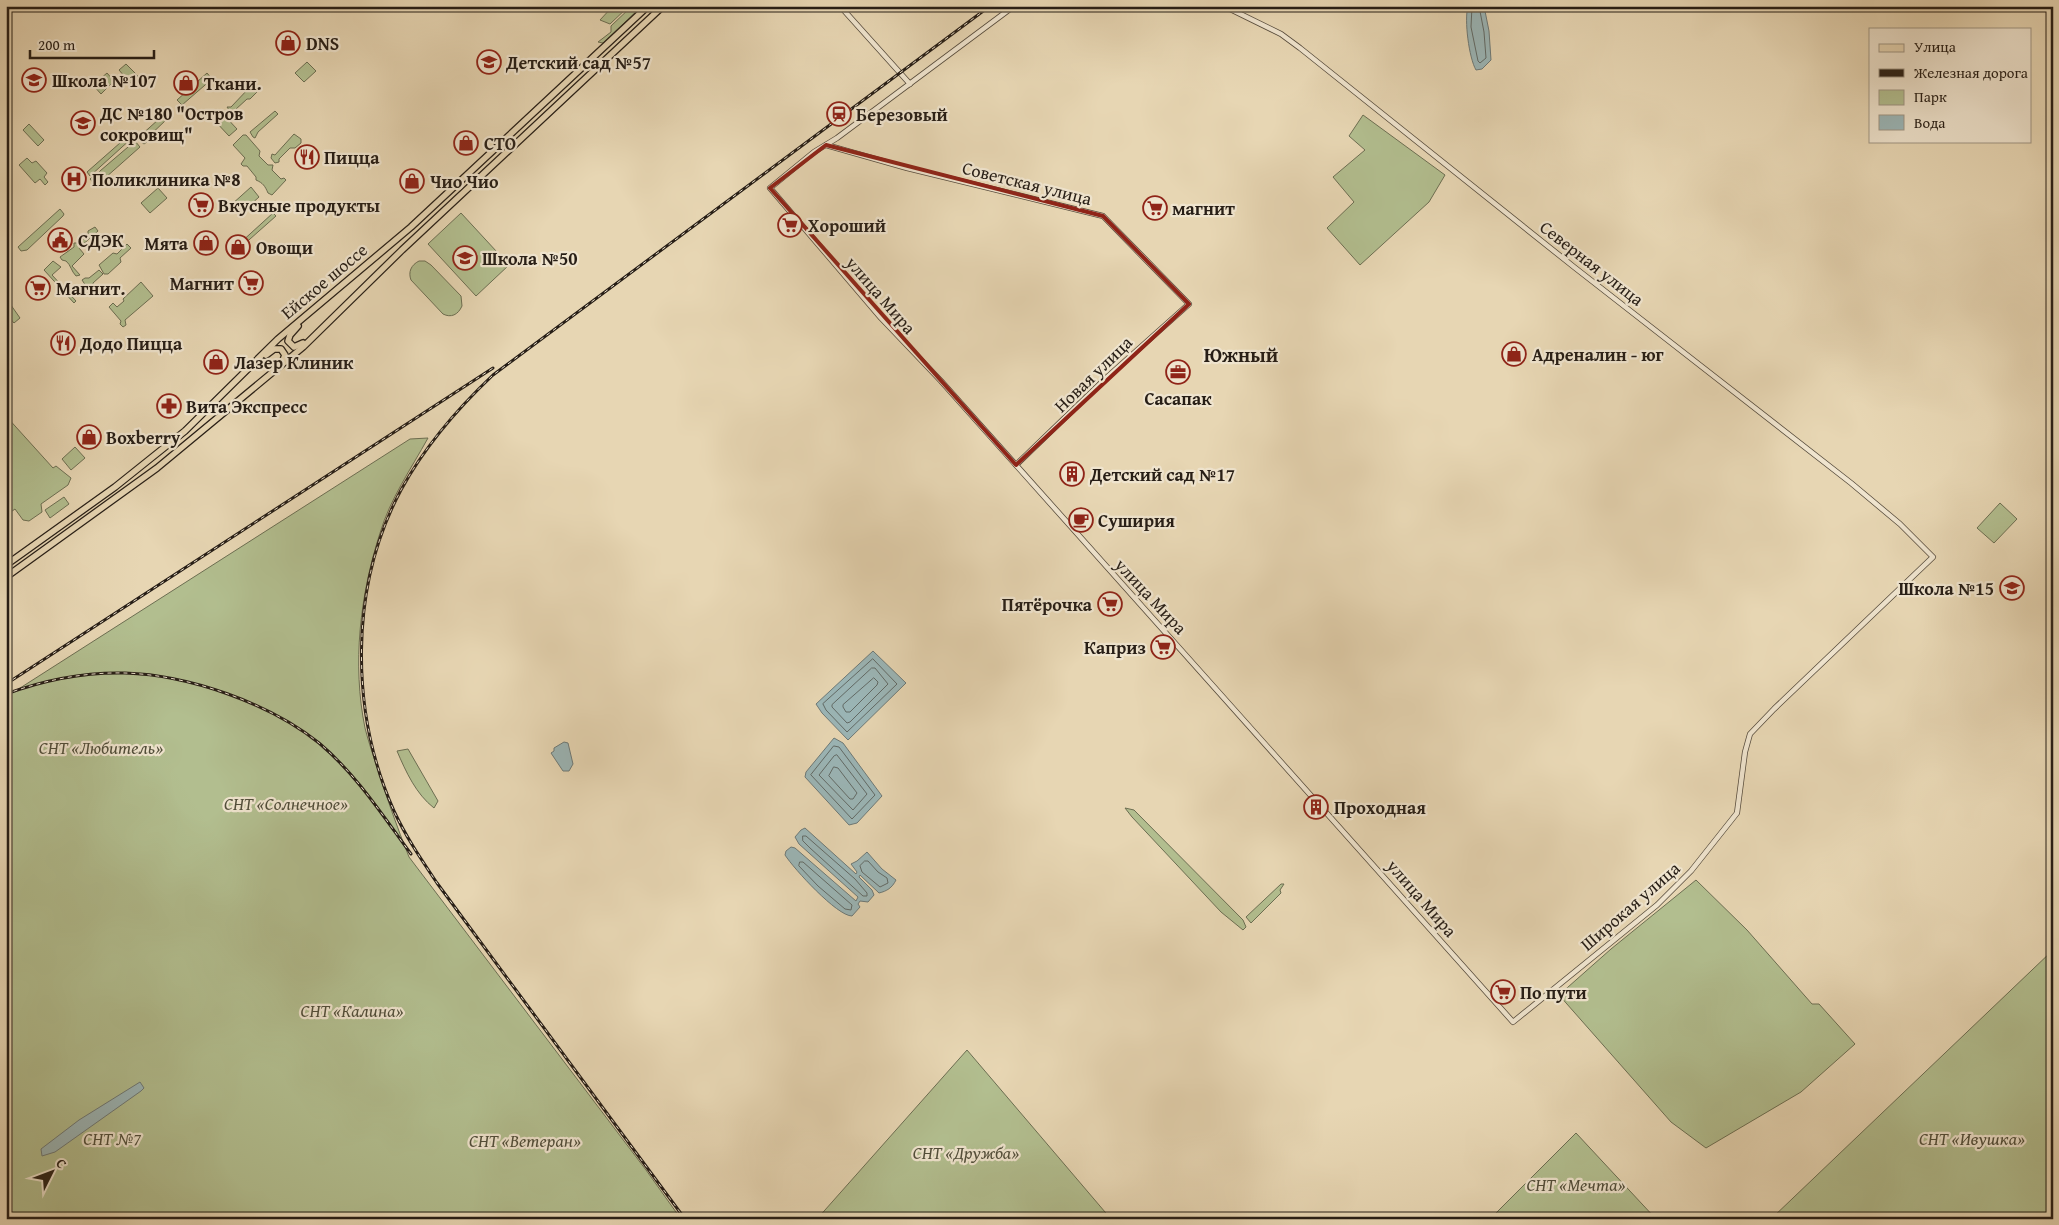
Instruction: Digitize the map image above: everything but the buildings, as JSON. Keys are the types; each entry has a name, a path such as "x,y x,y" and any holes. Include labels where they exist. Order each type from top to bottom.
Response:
{"main road":[{"name":"Ейское шоссе","path":"6,565 169,446 278,339 411,227 648,6"},
{"name":"Ейское шоссе","path":"6,577 157,468 303,347 402,250 663,6"},
{"path":"319,305 290,334 288,342 292,346 300,346 333,318"},
{"path":"252,365 278,348 285,354 282,365"}],"street":[{"path":"840,6 910,84"},
{"path":"826,145 1014,6"},
{"name":"Северная улица","path":"1224,6 1281,34 1300,48 1632,312 1844,477 1900,524 1933,557 1774,708 1750,734"},
{"name":"улица Мира","path":"826,145 814,152 770,188 881,318 1323,806 1513,1022"},
{"name":"Советская улица","path":"826,145 906,168 1103,216 1190,304"},
{"name":"Новая улица","path":"1016,465 1104,380 1190,304"},
{"name":"Широкая улица","path":"1513,1022 1657,905 1691,871 1732,822 1740,804 1744,752 1750,734"}],"highlighted area":[{"path":"826,145 1103,216 1189,304 1016,465 770,188"}],"green space":[{"path":"613,6 629,6 610,24 600,20"},
{"path":"632,6 642,6 603,43 598,42 611,32 611,26"},
{"path":"307,62 316,71 304,82 295,73"},
{"path":"126,64 138,76 130,83 119,70"},
{"path":"107,73 114,81 101,94 93,85"},
{"path":"207,73 212,79 182,105 177,100"},
{"path":"250,87 257,92 235,110 235,114 232,114 227,107 231,107"},
{"path":"168,111 173,118 170,121 166,120 146,139 148,141 144,144 139,140 140,136"},
{"path":"275,111 278,114 258,132 255,138 253,137 250,132"},
{"path":"222,113 237,129 229,136 214,120"},
{"path":"1363,115 1445,175 1429,202 1360,265 1327,228 1354,202 1333,177 1365,150 1349,136"},
{"path":"29,124 44,140 38,146 23,130"},
{"path":"294,134 301,139 301,143 295,148 290,148 279,159 279,162 275,163 271,158 272,154 275,155"},
{"path":"129,135 132,138 90,176 87,172"},
{"path":"243,135 246,135 260,151 259,156 268,165 273,165 272,170 281,179 284,178 286,180 272,195 256,180 256,177 247,166 241,164 245,158 233,145"},
{"path":"135,141 140,147 96,186 90,179 96,176"},
{"path":"27,158 32,163 36,161 47,173 44,177 48,182 45,185 40,179 35,183 19,165"},
{"path":"251,187 259,197 239,215 231,205"},
{"path":"158,188 167,198 150,213 141,203"},
{"path":"60,209 64,214 63,216 27,250 21,251 18,247"},
{"path":"273,213 276,216 241,247 239,244"},
{"path":"461,213 509,265 476,296 428,244"},
{"path":"95,227 98,231 79,248 84,254 72,266 80,275 76,276 68,263 60,257 74,247 74,243 79,243 88,235 88,231"},
{"path":"127,244 131,248 120,258 121,262 108,274 104,274 99,265 113,253 117,254"},
{"path":"53,261 61,267 52,275 76,301 74,303 44,270"},
{"path":"419,261 425,261 431,265 461,296 462,306 456,314 449,316 443,314 411,280 411,269"},
{"path":"99,270 103,274 93,283 93,287 88,289 82,280 89,278"},
{"path":"141,282 153,296 125,320 126,325 123,327 120,324 121,321 109,307 113,303 117,307"},
{"path":"6,298 20,318 14,323 6,314"},
{"path":"6,416 53,468 56,466 71,478 68,485 41,504 42,512 29,521 23,520 15,509 8,514 11,518 6,522"},
{"path":"428,438 395,496 384,520 367,581 360,630 359,679 361,704 370,746 409,857 681,1219 6,1219 6,697 410,439"},
{"path":"75,447 85,458 71,470 62,459"},
{"path":"64,497 69,504 50,518 45,510"},
{"path":"2000,503 2017,519 1994,543 1977,528"},
{"path":"408,749 438,801 434,808 417,789 397,751"},
{"path":"1125,808 1134,810 1243,920 1246,927 1243,930 1221,912"},
{"path":"1696,880 1747,930 1812,1004 1819,1004 1855,1044 1801,1092 1706,1148 1671,1122 1559,995 1611,949"},
{"path":"1281,884 1284,884 1280,890 1281,893 1251,923 1246,917"},
{"name":"СНТ «Ивушка»","path":"2053,950 2053,1219 1771,1219"},
{"name":"СНТ «Дружба»","path":"967,1050 1111,1219 817,1219"},
{"name":"СНТ «Мечта»","path":"1576,1133 1656,1219 1490,1219"}],"water":[{"path":"1468,6 1484,6 1489,31 1491,60 1482,69 1476,70 1469,48 1467,29"},
{"path":"873,651 906,683 848,740 816,704"},
{"path":"834,738 843,743 882,796 857,823 849,825 805,777 806,772"},
{"path":"564,742 568,743 573,764 569,771 563,771 551,753 554,751 554,748"},
{"path":"805,828 856,874 857,872 851,864 867,852 882,869 896,880 889,889 879,893 860,875 859,877 872,890 874,895 868,902 860,901 858,904 860,907 852,916 845,914 816,891 785,855 786,851 791,847 795,848 856,901 858,897 799,844 795,837"},
{"path":"140,1082 144,1088 141,1091 55,1152 42,1156 41,1149 79,1120"}],"railway":[{"path":"685,1219 437,883 394,811 380,773 369,733 363,692 364,608 372,567 384,528 401,490 420,458 467,401 493,375 990,6"},
{"path":"6,684 493,368"},
{"path":"6,694 65,678 125,673 150,675 201,685 253,704 277,715 299,729 332,755 357,782 411,854"}],"place":[{"name":"DNS","path":"288,43"},
{"name":"Детский сад №57","path":"489,62"},
{"name":"Школа №107","path":"34,80"},
{"name":"Ткани.","path":"186,83"},
{"name":"Березовый","path":"839,114"},
{"name":"ДС №180 \"Остров сокровищ\"","path":"83,123"},
{"name":"СТО","path":"466,143"},
{"name":"Пицца","path":"307,157"},
{"name":"Поликлиника №8","path":"74,179"},
{"name":"Чио Чио","path":"412,181"},
{"name":"Вкусные продукты","path":"201,205"},
{"name":"магнит","path":"1155,208"},
{"name":"Хороший","path":"790,225"},
{"name":"СДЭК","path":"60,240"},
{"name":"Мята","path":"206,243"},
{"name":"Овощи","path":"238,247"},
{"name":"Школа №50","path":"465,258"},
{"name":"Магнит","path":"251,283"},
{"name":"Магнит.","path":"38,288"},
{"name":"Додо Пицца","path":"63,343"},
{"name":"Адреналин - юг","path":"1514,354"},
{"name":"Лазер Клиник","path":"216,362"},
{"name":"Сасапак","path":"1178,372"},
{"name":"Вита Экспресс","path":"169,406"},
{"name":"Boxberry","path":"89,437"},
{"name":"Детский сад №17","path":"1072,474"},
{"name":"Суширия","path":"1081,520"},
{"name":"Школа №15","path":"2012,588"},
{"name":"Пятёрочка","path":"1110,604"},
{"name":"Каприз","path":"1163,647"},
{"name":"Проходная","path":"1316,807"},
{"name":"По пути","path":"1503,992"}],"district":[{"name":"Южный","path":"1241,354"}],"park label":[{"name":"СНТ «Любитель»","path":"101,747"},
{"name":"СНТ «Солнечное»","path":"286,803"},
{"name":"СНТ «Калина»","path":"352,1010"},
{"name":"СНТ №7","path":"112,1138"},
{"name":"СНТ «Ветеран»","path":"525,1140"}]}
